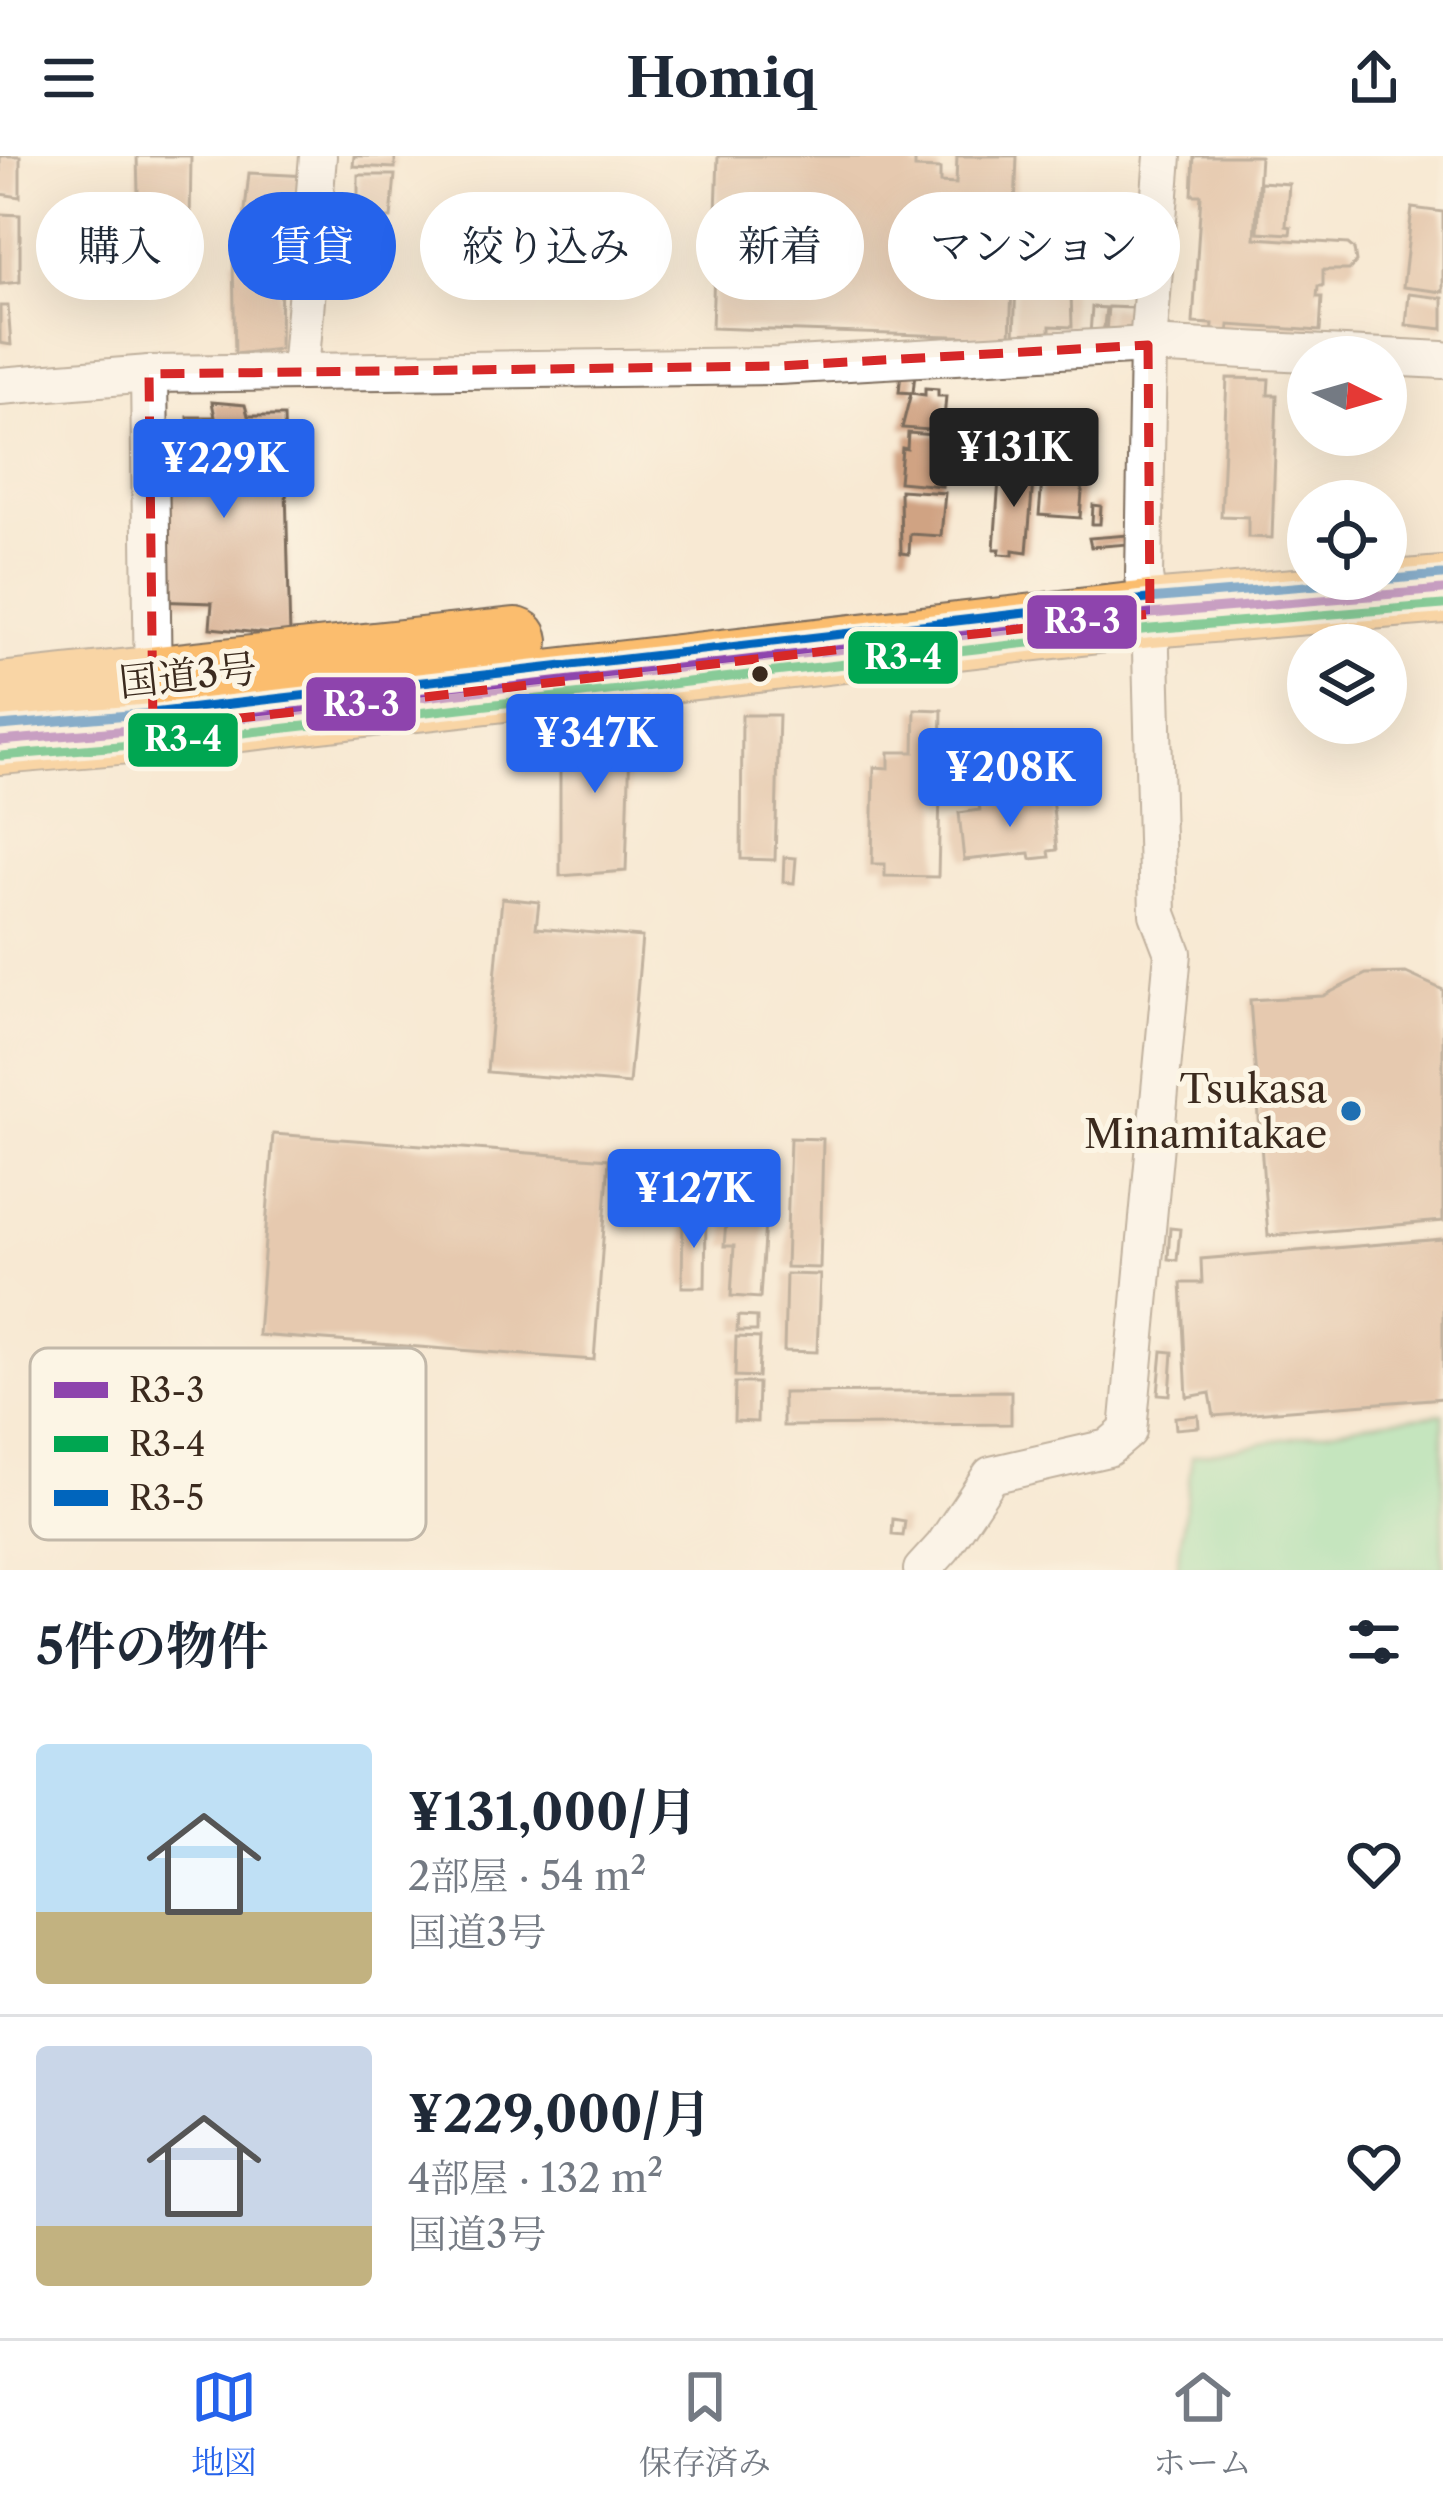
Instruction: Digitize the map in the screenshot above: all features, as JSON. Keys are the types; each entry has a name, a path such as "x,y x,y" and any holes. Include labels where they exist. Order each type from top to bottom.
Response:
{"highway":[{"path":"1407,548 1443,544"},
{"name":"国道3号","path":"1147,595 1287,563"},
{"name":"国道3号","path":"0,741 153,703 1147,595 1443,590"},
{"name":"国道3号","path":"0,696 153,703"}],"street":[{"path":"300,372 318,156"},
{"path":"922,1570 944,1547 991,1474 1108,1448 1128,1431 1173,953 1158,914 1147,595 1148,345 1163,156"},
{"path":"0,386 148,374 778,366 1148,345 1443,360"},
{"path":"148,374 153,703"}],"highlighted area":[{"path":"1148,345 1150,614 153,728 149,374 778,366"}],"green space":[{"path":"1443,1414 1443,1570 1177,1570 1192,1456 1385,1420"}],"building":[{"path":"0,156 20,156 20,197 0,194"},
{"path":"137,156 191,156 190,192 138,192"},
{"path":"354,156 395,156 395,168 353,166"},
{"path":"718,156 915,156 915,168 940,169 940,183 956,184 957,156 1017,156 1016,192 888,192 888,300 1011,300 1010,338 712,328 713,300 864,300 864,192 717,192"},
{"path":"1194,156 1260,156 1255,238 1348,244 1354,249 1356,262 1349,270 1323,270 1317,297 1322,297 1320,331 1229,325 1228,338 1212,337 1213,324 1193,323 1201,195 1192,195"},
{"path":"249,173 308,176 307,192 247,192"},
{"path":"358,175 395,175 393,192 358,192"},
{"path":"1260,182 1289,184 1286,226 1291,227 1290,234 1258,232"},
{"path":"1412,208 1443,212 1443,292 1403,287"},
{"path":"0,214 20,215 20,282 0,284"},
{"path":"1409,294 1443,298 1443,329 1406,325"},
{"path":"234,300 281,300 280,349 235,354"},
{"path":"1015,300 1071,300 1072,327 1050,326 1050,333 1034,332 1034,338 1014,337"},
{"path":"0,306 8,306 11,345 0,343"},
{"path":"1092,307 1106,308 1103,335 1090,334"},
{"path":"1108,307 1133,308 1131,335 1106,333"},
{"path":"901,371 915,373 913,393 899,392"},
{"path":"1227,378 1269,379 1268,395 1277,395 1272,538 1248,537 1248,517 1221,516"},
{"path":"925,388 938,389 938,396 946,396 943,431 902,428 911,393 925,395"},
{"path":"212,402 245,405 248,416 284,416 290,636 210,628 212,603 152,601 149,447 189,443 188,417 215,417"},
{"path":"1047,411 1088,415 1080,518 1039,515 1043,469 1057,470 1058,452 1044,455"},
{"path":"908,433 946,436 942,486 899,482"},
{"path":"1000,466 1034,469 1027,552 999,554 1000,549 994,549"},
{"path":"900,490 945,493 941,536 910,534 909,554 901,553"},
{"path":"1093,505 1101,506 1100,524 1092,524"},
{"path":"1128,535 1129,544 1091,547 1089,538"},
{"path":"915,709 942,710 938,877 885,876 885,864 872,864 874,767 889,768 889,752 914,752"},
{"path":"631,714 626,871 560,876 560,726"},
{"path":"742,715 779,715 775,860 741,859"},
{"path":"1052,797 1057,850 1049,851 1050,857 1031,859 1030,853 964,860 959,813 980,810 979,805"},
{"path":"784,857 796,858 794,883 783,882"},
{"path":"502,898 539,902 536,928 642,937 629,1084 487,1072"},
{"name":"Tsukasa Minamitakae","path":"1406,973 1443,990 1443,1221 1268,1236 1250,1000 1323,996 1366,974"},
{"path":"273,1134 609,1159 594,1360 258,1335"},
{"path":"790,1138 823,1139 820,1268 786,1267"},
{"path":"683,1215 706,1216 705,1287 682,1287"},
{"path":"726,1222 765,1222 760,1298 731,1296 734,1246 724,1246"},
{"path":"1170,1228 1180,1229 1177,1260 1168,1259"},
{"path":"1443,1239 1443,1398 1214,1416 1210,1393 1187,1397 1181,1283 1202,1283 1201,1259"},
{"path":"786,1274 820,1275 817,1352 784,1351"},
{"path":"738,1316 757,1317 757,1331 737,1331"},
{"path":"736,1337 760,1338 758,1377 735,1376"},
{"path":"1162,1351 1173,1352 1170,1395 1158,1394"},
{"path":"735,1383 758,1383 757,1422 734,1421"},
{"path":"1011,1391 1011,1424 783,1426 783,1393"},
{"path":"1198,1415 1199,1427 1176,1429 1175,1417"},
{"path":"893,1519 905,1521 903,1536 892,1535"}],"transit line":[{"name":"R3-5","path":"0,726 152,713 1148,599 1442,575"},
{"name":"R3-3","path":"0,741 153,728 1150,614 1443,590"},
{"name":"R3-4","path":"1,756 155,743 1151,629 1443,605"}],"place":[{"name":"Tsukasa Minamitakae","path":"1351,1111"}]}
